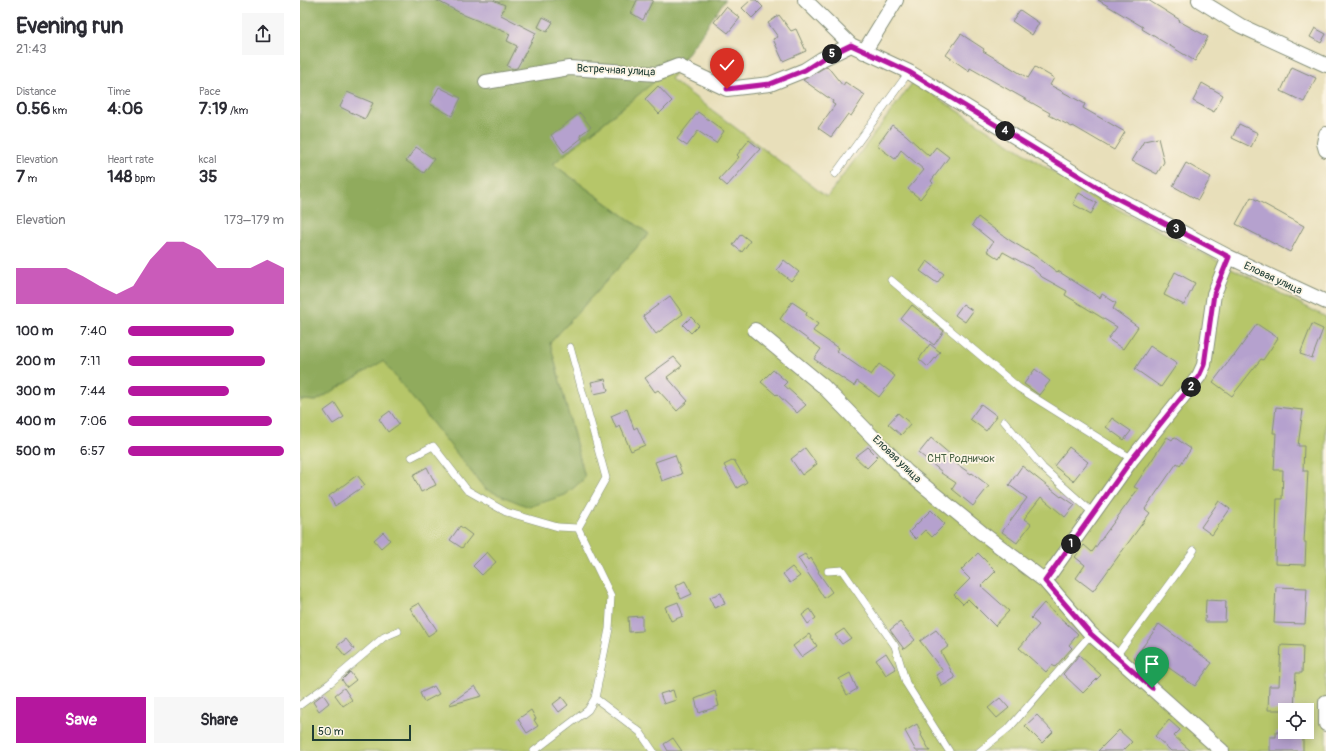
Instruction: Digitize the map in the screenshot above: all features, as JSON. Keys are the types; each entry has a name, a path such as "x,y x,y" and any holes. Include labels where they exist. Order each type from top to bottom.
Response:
{"street":[{"name":"Еловая улица","path":"805,0 851,45 909,72 1107,193 1229,257 1326,302"},
{"path":"864,52 896,0"},
{"path":"1199,0 1241,26 1326,65"},
{"name":"Встречная улица","path":"486,82 569,68 657,74 678,66 727,89 770,84 805,70 822,59 851,45"},
{"path":"1326,134 1324,143 1326,150"},
{"path":"1045,581 1132,459 1199,376 1204,365 1214,294 1229,257"},
{"name":"Еловая улица","path":"755,330 823,386 907,472 982,533 1045,581 1091,634 1222,751"},
{"path":"1326,702 1326,724"}],"lane":[{"path":"834,174 909,72"},
{"path":"891,280 1019,388 1132,459"},
{"path":"570,347 606,478 578,528"},
{"path":"1004,421 1043,468 1093,513"},
{"path":"412,456 433,446 466,490 506,512 558,526 578,528"},
{"path":"534,751 588,710 595,698 609,629 611,596 578,528"},
{"path":"1116,656 1194,550"},
{"path":"828,571 842,570 895,646 906,683 949,751"},
{"path":"300,705 330,683 384,637 398,631"},
{"path":"980,751 1010,727 1091,634"},
{"path":"595,698 640,732 653,751"}],"green space":[{"path":"300,0 725,0 686,56 553,164 649,234 550,343 585,478 565,495 529,507 485,489 383,361 316,401 300,401"},
{"name":"СНТ Родничок","path":"686,56 671,79 827,197 913,82 1083,191 1326,317 1326,751 300,751 300,401 316,401 383,360 485,489 565,495 585,478 550,343 649,234 553,164"}],"building":[{"path":"436,0 493,0 505,5 501,15 536,33 517,68 513,69 507,66 517,46 507,41 510,34 464,15"},
{"path":"637,0 653,0 643,20 631,13"},
{"path":"751,0 756,0 763,7 752,18 742,8"},
{"path":"1098,0 1148,0 1180,20 1179,21 1208,37 1195,61"},
{"path":"726,7 740,18 728,33 714,22"},
{"path":"1020,10 1039,23 1032,35 1012,21"},
{"path":"779,15 791,31 796,29 806,51 783,61 773,39 778,37 768,23"},
{"path":"543,17 553,22 547,32 538,27"},
{"path":"1315,28 1326,34 1321,43 1310,37"},
{"path":"961,34 984,49 983,51 1028,78 1035,67 1054,78 1050,85 1085,104 1083,108 1125,132 1114,150 1073,126 1072,127 1049,115 1050,113 970,68 969,71 946,55"},
{"path":"827,66 843,86 845,82 865,95 851,116 848,114 831,137 818,128 835,105 832,103 833,101 803,80"},
{"path":"1292,67 1316,78 1304,102 1281,91"},
{"path":"1202,83 1223,95 1214,112 1193,101"},
{"path":"658,86 672,101 659,114 645,99"},
{"path":"439,87 461,98 452,116 430,104"},
{"path":"347,92 373,103 365,119 340,107"},
{"path":"698,112 724,131 716,143 698,131 687,146 677,139"},
{"path":"580,113 591,127 580,135 582,138 564,152 551,135"},
{"path":"1239,124 1258,133 1251,147 1232,138"},
{"path":"892,125 906,135 929,156 936,147 949,157 931,181 933,183 920,199 908,189 924,170 901,150 895,159 877,146"},
{"path":"1158,138 1164,162 1157,174 1132,161 1144,141"},
{"path":"749,140 760,149 727,186 719,179 739,157 737,155"},
{"path":"416,147 434,159 424,173 406,161"},
{"path":"1186,163 1211,177 1198,200 1173,186"},
{"path":"1079,193 1097,203 1091,214 1073,204"},
{"path":"1251,197 1304,226 1290,252 1236,224"},
{"path":"978,217 1057,272 1058,271 1100,298 1102,294 1116,303 1113,309 1138,327 1123,349 1108,339 1117,327 1065,295 1067,291 1042,277 1032,268 1003,252 999,259 987,251 993,242 972,225"},
{"path":"741,234 750,241 742,252 733,245"},
{"path":"784,260 799,272 791,281 777,270"},
{"path":"927,261 944,274 937,283 920,271"},
{"path":"1175,272 1195,283 1184,305 1164,295"},
{"path":"670,296 683,314 656,334 643,316"},
{"path":"792,302 807,312 806,315 818,324 813,331 838,348 836,351 871,375 879,364 895,376 879,397 857,381 854,386 814,359 821,349 780,319"},
{"path":"963,304 973,311 965,322 955,315"},
{"path":"912,305 944,331 934,345 901,319"},
{"path":"691,317 699,325 691,333 683,325"},
{"path":"1257,324 1278,338 1263,360 1261,359 1232,396 1213,382"},
{"path":"1312,324 1323,329 1312,358 1300,354"},
{"path":"930,344 940,352 928,367 919,359"},
{"path":"1150,346 1177,364 1161,387 1135,369"},
{"path":"674,357 682,366 667,377 688,401 677,411 658,390 655,392 645,378"},
{"path":"1035,369 1050,381 1039,395 1024,384"},
{"path":"773,370 787,382 784,385 806,405 797,413 777,394 776,395 761,382"},
{"path":"605,379 608,391 594,394 591,382"},
{"path":"335,403 344,417 333,424 324,411"},
{"path":"981,404 997,416 986,431 970,419"},
{"path":"1276,407 1303,410 1298,446 1304,446 1303,471 1308,471 1304,542 1306,542 1305,565 1275,564 1277,499 1282,499 1283,470 1274,470 1276,433 1273,433"},
{"path":"627,409 634,429 637,427 645,445 631,451 620,426 616,428 611,416"},
{"path":"390,411 399,424 388,432 379,419"},
{"path":"898,413 911,424 901,435 888,424"},
{"path":"1112,418 1131,431 1124,440 1106,427"},
{"path":"1167,437 1172,440 1174,437 1191,449 1180,465 1177,463 1145,509 1150,513 1093,591 1076,578 1085,565 1075,557 1084,545 1092,552 1138,489 1134,487"},
{"path":"931,438 951,455 948,458 989,486 973,506 952,489 956,483 941,473 942,472 919,453"},
{"path":"868,447 878,457 867,468 855,457"},
{"path":"1069,447 1088,462 1073,481 1054,466"},
{"path":"805,448 817,464 802,475 791,459"},
{"path":"675,455 682,474 662,481 655,462"},
{"path":"734,460 747,482 737,488 724,465"},
{"path":"1022,466 1061,497 1062,496 1075,505 1065,517 1041,497 1024,519 1031,524 1017,543 1002,532 1027,498 1009,485"},
{"path":"427,467 436,485 421,492 413,475"},
{"path":"357,475 365,485 335,506 329,496"},
{"path":"1219,501 1230,509 1212,535 1201,527"},
{"path":"931,510 945,524 932,537 925,530 916,539 909,532"},
{"path":"460,526 472,535 462,548 450,540"},
{"path":"383,532 390,540 381,548 374,540"},
{"path":"487,552 496,562 482,575 473,566"},
{"path":"978,553 996,571 981,586 1009,611 995,626 968,599 963,604 954,595 970,579 961,570"},
{"path":"805,554 809,560 811,558 819,571 818,572 832,592 824,598 798,558"},
{"path":"792,567 800,576 790,583 783,574"},
{"path":"685,581 692,594 681,599 675,586"},
{"path":"1276,587 1307,588 1305,624 1274,623"},
{"path":"721,593 725,604 714,608 710,597"},
{"path":"1206,600 1226,601 1225,622 1205,622"},
{"path":"678,602 683,616 671,621 665,607"},
{"path":"419,603 437,630 428,636 410,608"},
{"path":"1044,603 1078,634 1069,645 1072,648 1055,667 1052,665 1046,672 1019,648 1039,625 1031,618"},
{"path":"810,609 816,618 808,624 802,615"},
{"path":"642,616 642,631 629,632 628,617"},
{"path":"900,622 915,640 904,649 890,630"},
{"path":"1159,624 1212,663 1195,686 1159,661 1151,672 1134,659"},
{"path":"844,629 851,638 842,644 835,635"},
{"path":"936,630 949,646 941,652 955,678 942,686 936,675 943,671 920,641"},
{"path":"809,634 817,646 801,657 793,646"},
{"path":"346,639 354,649 345,656 337,646"},
{"path":"1281,645 1303,646 1302,673 1296,673 1294,703 1278,703 1278,710 1268,710 1269,686 1279,686"},
{"path":"886,653 896,669 886,675 876,660"},
{"path":"1079,655 1101,675 1083,693 1063,674"},
{"path":"350,672 356,680 347,687 342,680"},
{"path":"850,673 857,689 847,695 839,679"},
{"path":"434,686 439,694 424,702 420,693"},
{"path":"475,686 482,696 450,705 449,704"},
{"path":"344,688 352,700 343,706 335,695"},
{"path":"673,690 676,700 664,704 660,694"},
{"path":"715,691 719,706 699,713 695,699"},
{"path":"323,694 329,703 319,711 313,702"},
{"path":"562,697 568,705 559,712 553,704"},
{"path":"1000,698 1009,708 997,718 988,708"},
{"path":"531,710 536,719 534,720 538,726 527,733 518,719"},
{"path":"1037,715 1053,732 1042,743 1025,726"},
{"path":"1169,720 1180,730 1174,736 1191,751 1171,751 1155,736"},
{"path":"917,724 930,751 916,751 905,731"},
{"path":"1119,730 1132,742 1123,751 1098,751"},
{"path":"1276,732 1278,732 1278,739 1303,739 1303,751 1270,751 1270,737 1276,737"},
{"path":"673,738 682,751 668,751 664,744"}],"route":[{"path":"727,89 770,84 805,70 822,59 851,45 909,72 1107,193 1229,257 1214,294 1204,365 1199,376 1132,459 1045,581 1091,634 1152,688"}]}
